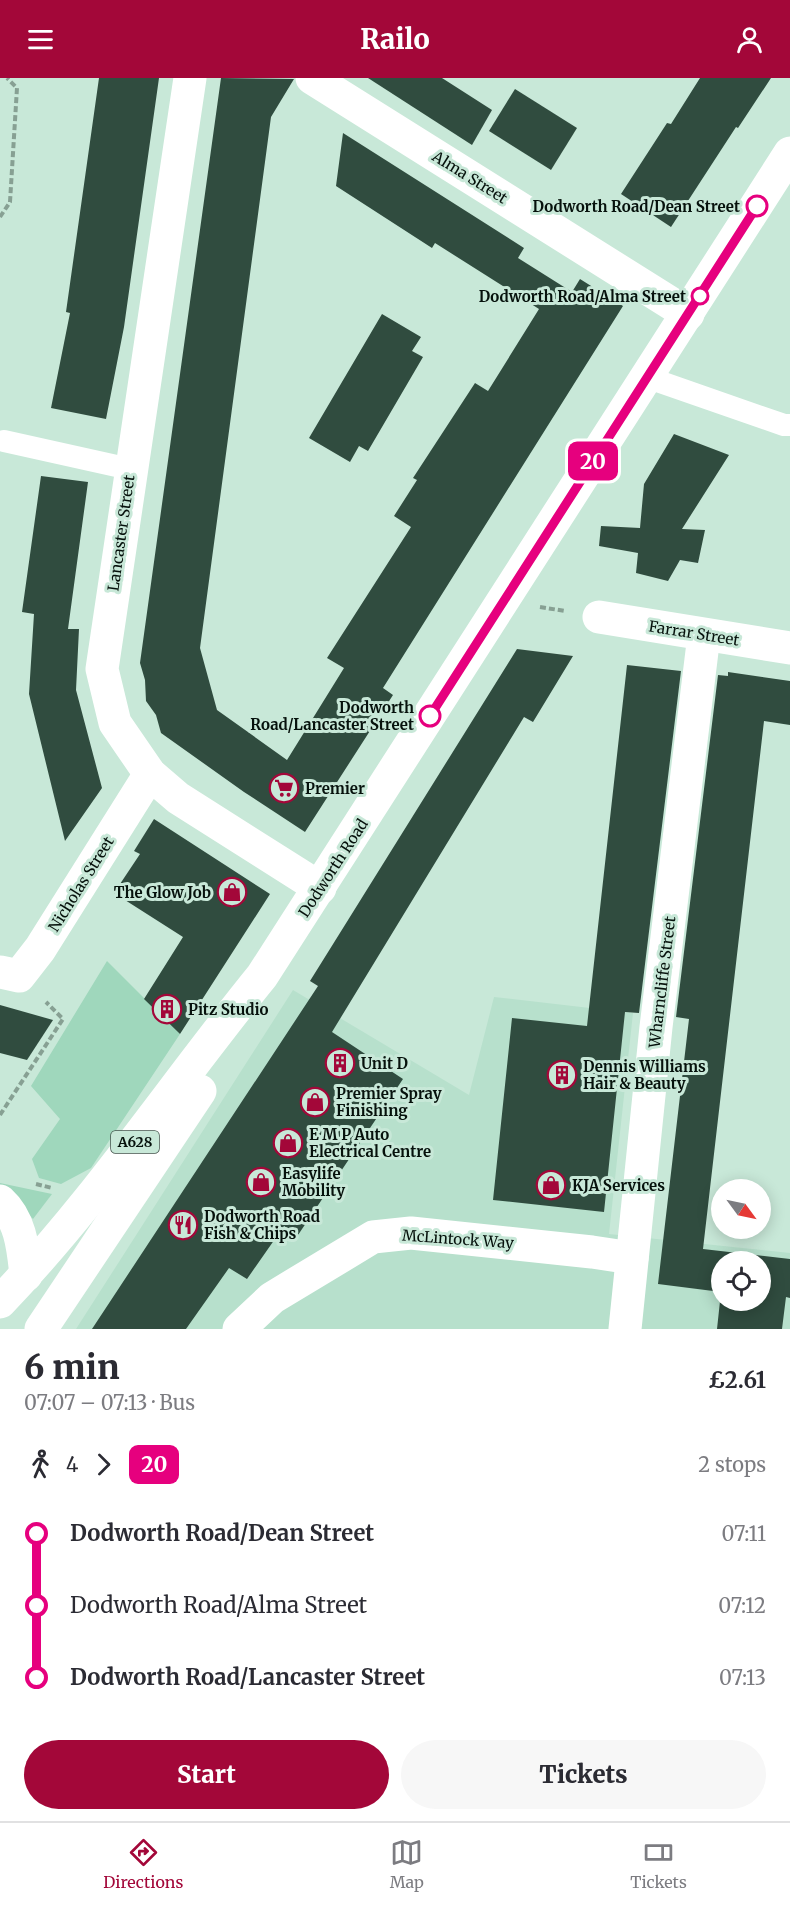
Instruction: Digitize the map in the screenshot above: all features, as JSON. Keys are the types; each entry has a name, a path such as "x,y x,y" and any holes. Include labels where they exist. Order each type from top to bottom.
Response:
{"main road":[{"name":"Lancaster Street","path":"190,78 102,669 115,723 150,774 186,804 320,888"},
{"name":"Alma Street","path":"312,78 688,314"},
{"name":"Dodworth Road","path":"0,1302 26,1275 90,1199 210,1039 262,975 504,602 646,377 787,165"},
{"name":"Farrar Street","path":"599,617 704,636 790,648"},
{"name":"Wharncliffe Street","path":"625,1329 656,1027 704,636"},
{"name":"Nicholas Street","path":"10,974 40,949 150,774"},
{"name":"Dodworth Road","path":"41,1329 226,1050 262,975"},
{"path":"0,1201 8,1208 17,1225 26,1275"},
{"name":"McLintock Way","path":"239,1329 272,1298 374,1237 411,1233 632,1258"}],"lane":[{"path":"646,377 784,425 790,425"},
{"path":"4,441 130,469"}],"path":[{"path":"0,217 10,202 17,88 7,78"},
{"path":"504,602 599,617"},
{"path":"0,1115 63,1019 10,974"},
{"path":"34,1183 90,1199"}],"shaded area":[{"path":"107,961 180,1034 91,1168 61,1184 39,1178 32,1159 60,1119 31,1086"},
{"path":"293,990 469,1095 494,997 633,1013 609,1234 771,1251 711,1251 711,1311 771,1311 771,1251 790,1253 790,1329 76,1329"},
{"path":"0,1183 52,1194 33,1219 0,1187"}],"building":[{"path":"99,78 159,78 124,327 106,419 51,408 70,313 66,312"},
{"path":"221,78 294,79 271,117 200,648 217,710 287,760 344,668 327,658 411,527 394,516 417,480 413,478 475,383 488,391 539,309 435,243 432,248 336,186 343,133 524,248 518,258 572,292 580,279 623,306 383,688 393,695 305,832 161,733 156,715 146,701 145,680 140,663"},
{"path":"368,78 442,78 492,110 472,145"},
{"path":"700,78 771,78 671,227 621,194 667,123 671,124"},
{"path":"515,89 577,128 551,170 489,131"},
{"path":"382,314 421,337 412,351 423,357 368,451 359,446 350,462 309,438"},
{"path":"674,434 729,455 682,529 705,530 698,563 680,560 668,581 636,573 638,553 599,546 601,526 640,528 644,484"},
{"path":"41,476 88,482 68,629 79,629 76,690 102,788 65,841 29,694 34,614 22,612"},
{"path":"517,649 573,656 533,722 524,717 332,1032 403,1079 298,1235 284,1226 247,1279 229,1268 186,1329 92,1329 318,986 310,981"},
{"path":"627,665 681,671 639,1013 625,1012 604,1212 493,1200 512,1018 587,1026"},
{"path":"728,672 790,681 790,725 764,721 703,1249 720,1251 711,1251 711,1291 658,1284 689,1019 676,1017 718,675 728,676"},
{"path":"154,819 270,894 180,1034 144,999 183,937 114,893 140,854 134,851"},
{"path":"0,1005 53,1020 27,1060 0,1053"},
{"path":"771,1257 790,1259 790,1298 786,1297 782,1329 717,1329 719,1311 771,1311"}],"bus line":[{"name":"20","path":"430,716 757,206"}],"place":[{"name":"Dodworth Road/Dean Street","path":"757,206"},
{"name":"Dodworth Road/Alma Street","path":"700,296"},
{"name":"Dodworth Road/Lancaster Street","path":"430,716"},
{"name":"Premier","path":"284,788"},
{"name":"The Glow Job","path":"232,892"},
{"name":"Pitz Studio","path":"167,1009"},
{"name":"Unit D","path":"340,1063"},
{"name":"Dennis Williams Hair & Beauty","path":"562,1075"},
{"name":"Premier Spray Finishing","path":"315,1102"},
{"name":"E M P Auto Electrical Centre","path":"288,1143"},
{"name":"Easylife Mobility","path":"261,1182"},
{"name":"KJA Services","path":"551,1185"},
{"name":"Dodworth Road Fish & Chips","path":"183,1225"}]}
